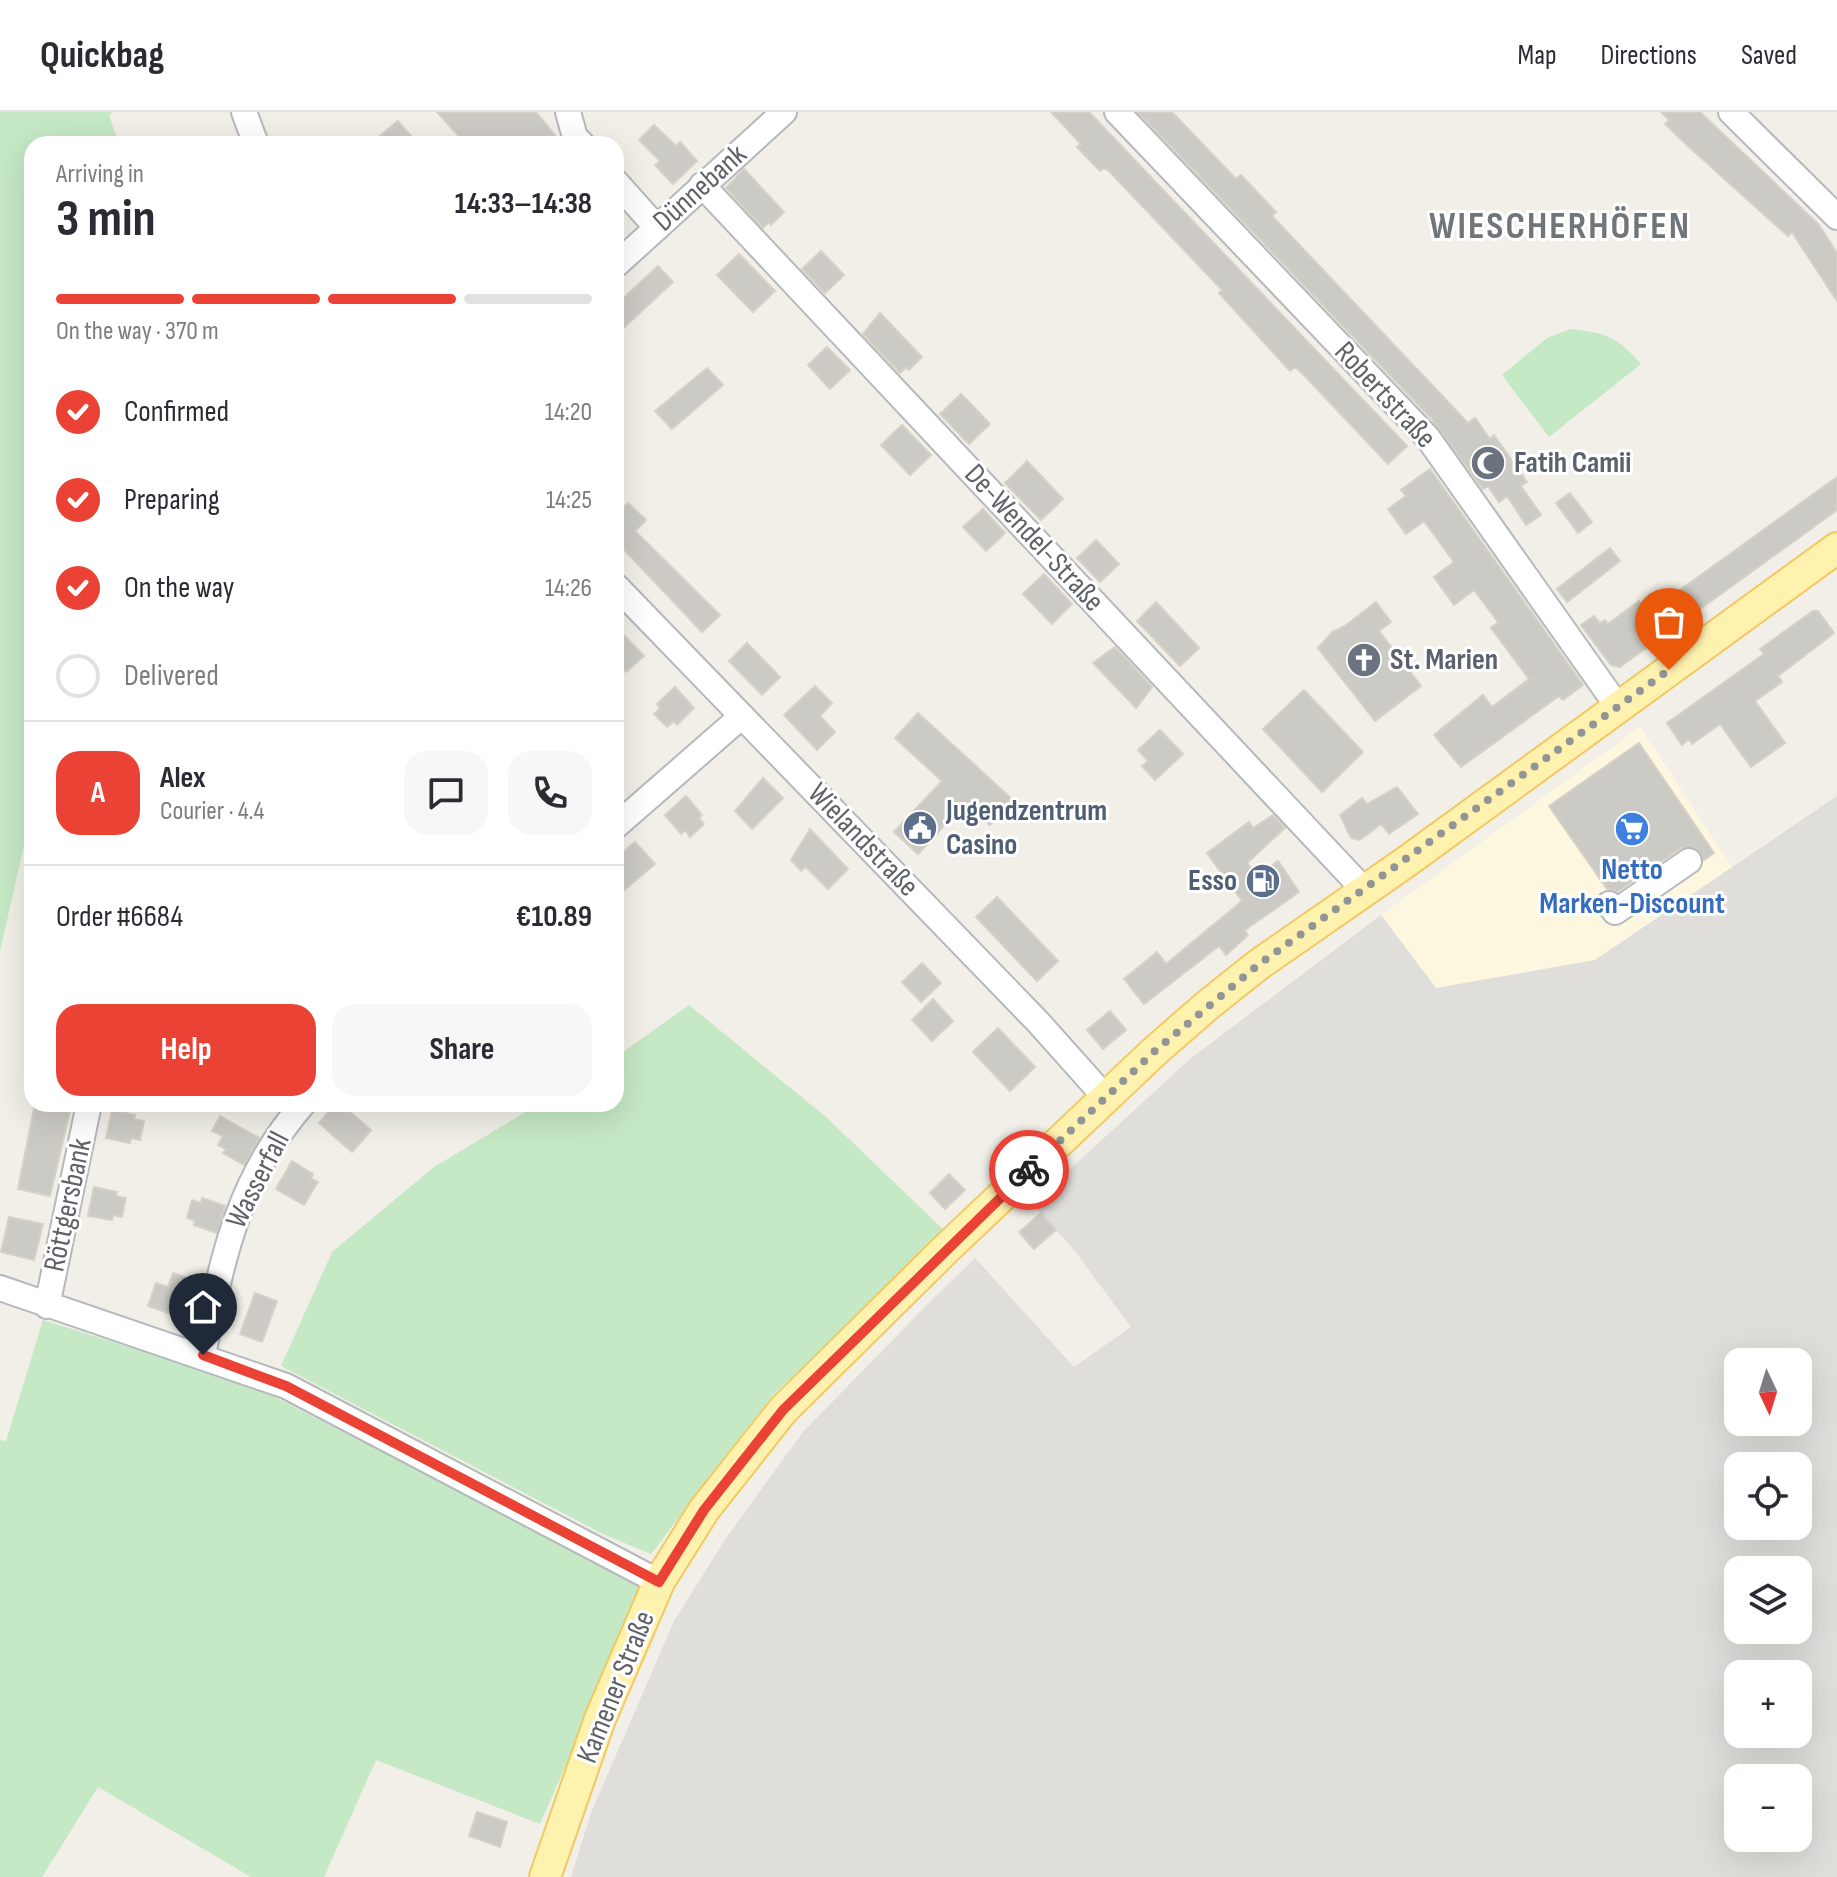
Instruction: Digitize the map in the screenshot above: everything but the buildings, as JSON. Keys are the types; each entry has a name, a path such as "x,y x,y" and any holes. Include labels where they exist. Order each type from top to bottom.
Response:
{"main road":[{"name":"Kamener Straße","path":"545,1877 600,1719 659,1582 704,1510 783,1410 862,1329 1182,1027 1258,965 1365,891 1837,548"}],"street":[{"path":"244,112 253,136"},
{"path":"568,112 575,136"},
{"name":"Dünnebank","path":"624,258 784,112"},
{"name":"Robertstraße","path":"1117,112 1428,438 1618,707"},
{"path":"1731,112 1837,217"},
{"name":"De-Wendel-Straße","path":"702,185 1365,891"},
{"path":"624,191 657,228"},
{"name":"Wielandstraße","path":"624,594 1038,1022 1105,1097"},
{"path":"624,819 742,716"},
{"path":"1609,904 1615,912 1689,861"},
{"name":"Röttgersbank","path":"47,1306 87,1112"},
{"name":"Wasserfall","path":"203,1355 222,1260 240,1205 277,1138 297,1112"},
{"path":"0,1288 203,1355 286,1386 659,1582"}],"shaded area":[{"path":"1640,727 1732,867 1595,960 1436,988 1381,915"},
{"path":"1837,796 1837,1877 571,1877 591,1813 674,1621 726,1538 803,1432 975,1258 1074,1367 1131,1327 1071,1246 1032,1204 1190,1059 1381,915 1436,988 1595,960"}],"green space":[{"path":"0,112 114,112 109,115 116,136 24,136 24,846 0,951"},
{"path":"1570,329 1610,338 1625,347 1641,364 1549,437 1502,375 1547,338"},
{"path":"689,1005 826,1117 947,1233 773,1395 651,1554 601,1533 281,1366 332,1252 434,1167 526,1112 624,1112 624,1051"},
{"path":"43,1320 253,1386 651,1588 592,1706 540,1824 376,1760 324,1877 251,1877 98,1787 42,1877 0,1877 0,1440 6,1441"}],"way so far":[{"path":"1029,1170 1155,1051 1258,965 1406,862 1669,670"}],"place":[{"name":"Fatih Camii","path":"1488,463"},
{"name":"St. Marien","path":"1364,660"},
{"name":"Jugendzentrum Casino","path":"920,828"},
{"name":"Netto Marken-Discount","path":"1632,829"},
{"name":"Esso","path":"1263,881"}],"district":[{"name":"WIESCHERHÖFEN","path":"1560,226"}],"route":[{"path":"203,1355 286,1386 659,1582 704,1510 783,1410 862,1329 1029,1170"}]}
